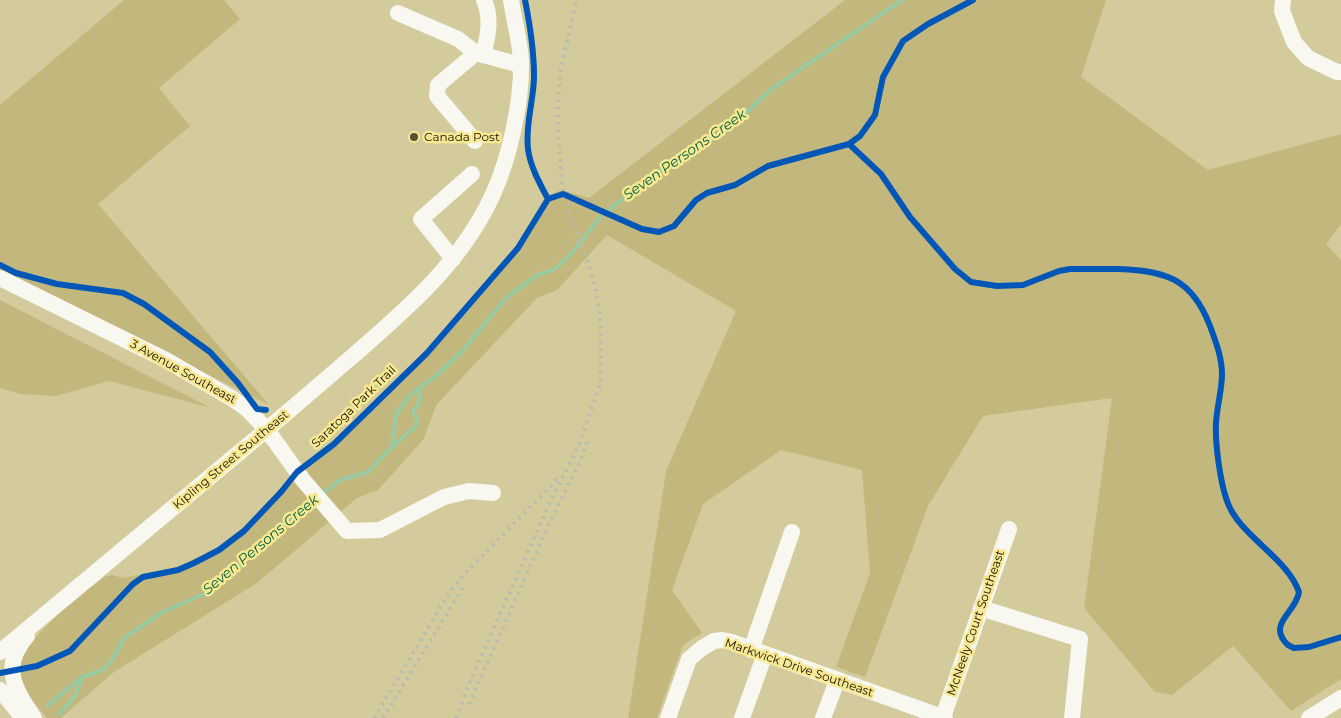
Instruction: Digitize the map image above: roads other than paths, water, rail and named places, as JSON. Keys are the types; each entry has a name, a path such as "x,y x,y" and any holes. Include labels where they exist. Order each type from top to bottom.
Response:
{"street":[{"path":"475,141 437,96 438,85 480,54 488,34 488,8 484,0"},
{"name":"Kipling Street Southeast","path":"0,652 267,430 411,305 453,259 476,228 494,193 505,162 513,129 520,65 511,0"},
{"path":"1283,0 1282,11 1294,42 1308,58 1337,72 1341,72"},
{"path":"398,13 458,39 480,54 520,65"},
{"path":"453,259 420,219 472,174"},
{"name":"3 Avenue Southeast","path":"0,278 166,360 247,409 267,430 303,480 347,531 380,530 444,496 469,491 493,494"},
{"name":"McNeely Court Southeast","path":"944,718 1009,530"},
{"path":"742,718 758,652 792,532"},
{"path":"981,608 1080,639 1072,718"},
{"path":"34,718 14,684 12,670 16,653 24,639 44,615"},
{"name":"Markwick Drive Southeast","path":"668,718 689,659 714,641 722,640 944,718"},
{"path":"823,718 837,681"},
{"path":"0,690 23,718"},
{"path":"1309,718 1341,698"},
{"path":"0,706 18,718"}],"waterway":[{"name":"Seven Persons Creek","path":"321,495 340,480 368,472 392,447 396,414 409,396 437,375 464,349 506,298 537,275 553,270 570,255 602,215 660,170 719,133 745,114 770,90 902,0"},
{"name":"Seven Persons Creek","path":"392,447 416,426 417,420 413,411 419,404 419,388"},
{"name":"Seven Persons Creek","path":"48,705 82,677 103,670 112,660 124,638 161,613 210,591 234,571 276,529 315,499"},
{"name":"Seven Persons Creek","path":"59,714 75,696 82,679"}],"railway":[{"path":"456,718 473,674 552,498 578,447 601,382 601,326 596,291 591,271 563,194 558,130 561,67 577,0"},
{"path":"469,704 550,522 580,462 587,442"},
{"path":"374,718 448,595 463,575 551,486 558,476"},
{"path":"383,718 464,586"}],"place":[{"name":"Canada Post","path":"414,137"}]}
